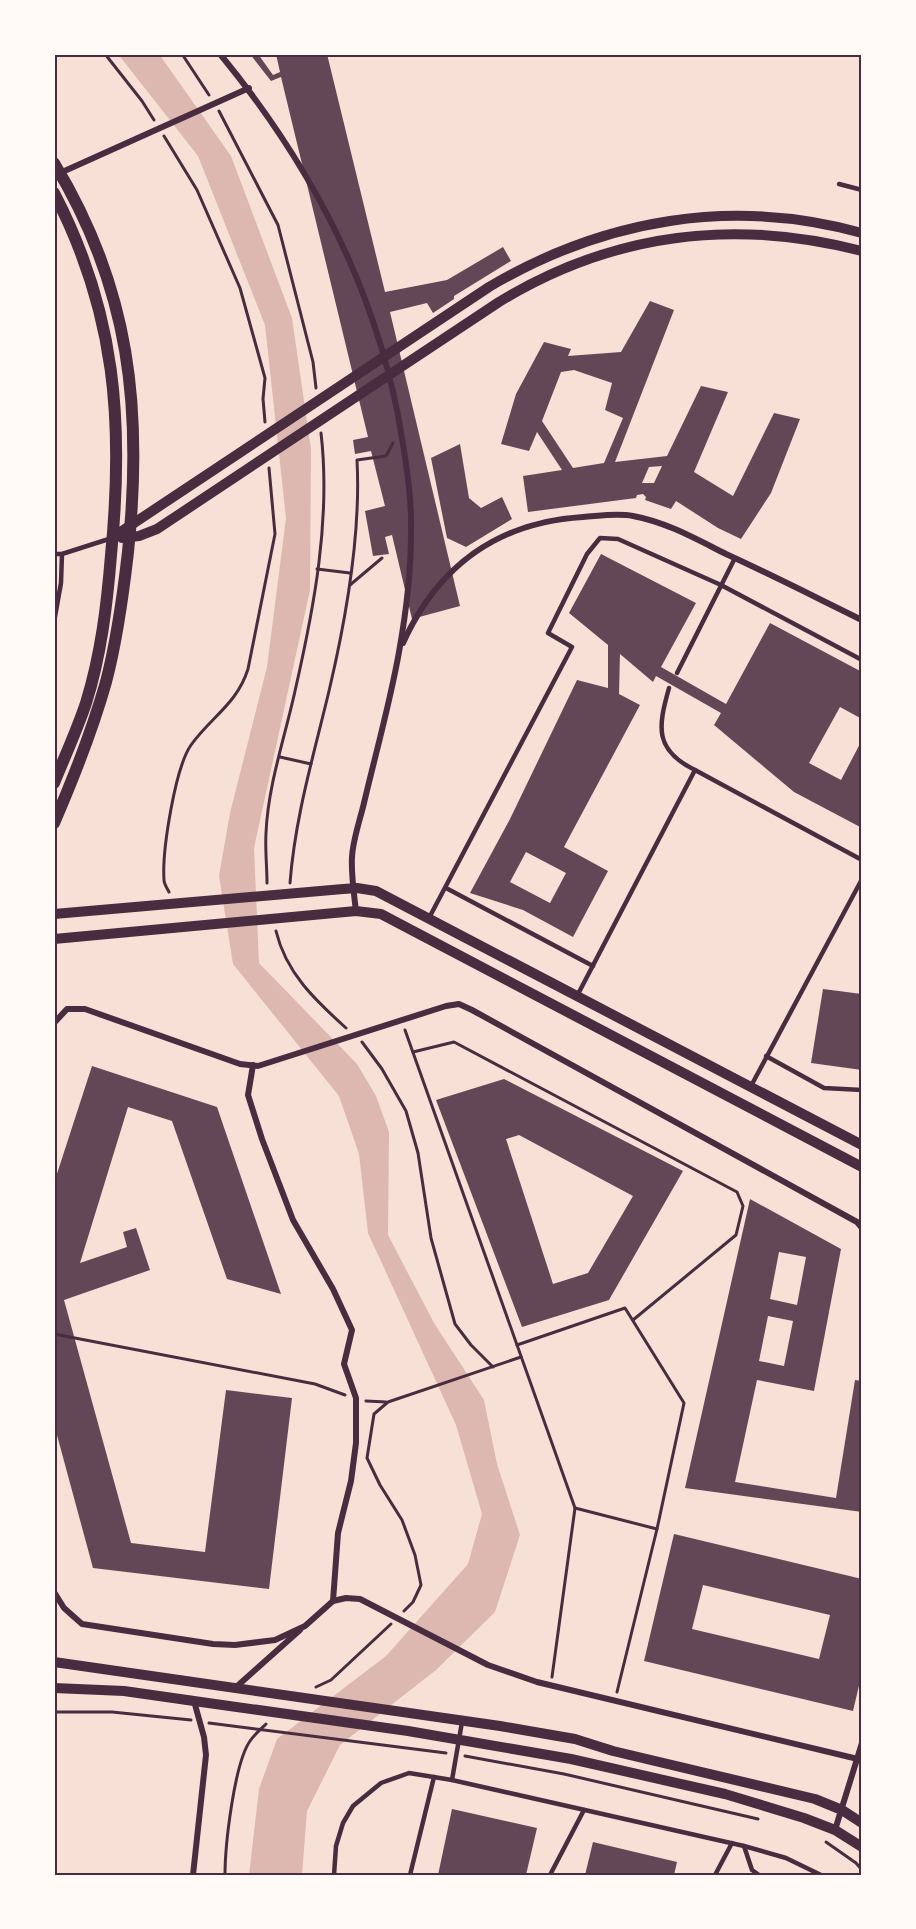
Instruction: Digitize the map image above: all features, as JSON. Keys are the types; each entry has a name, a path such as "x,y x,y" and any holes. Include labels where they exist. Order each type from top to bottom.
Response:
{"main road":[{"path":"54,823 78,766 106,680 119,617 130,532 134,464 129,367 110,282 79,206 57,168"},
{"path":"54,193 65,213 92,281 104,323 116,397 117,432 116,495 106,611 94,671 75,734 54,783"}],"street":[{"path":"220,54 249,88 316,191 341,239 384,356 400,428 406,466 411,532 407,595 400,649 387,711 352,856 356,911"},
{"path":"57,168 126,145 249,88"},
{"path":"113,537 130,532 233,458 510,274 566,248 623,230 683,218 743,216 799,220 862,233"},
{"path":"130,532 148,533 157,529 499,302 538,280 598,255 644,243 710,234 752,234 801,239 862,251"},
{"path":"400,649 422,604 439,584 477,551 494,540 539,521 586,516 632,516 668,526 862,620"},
{"path":"54,914 354,888 376,891 862,1145"},
{"path":"54,939 356,911 372,912 394,920 862,1167"},
{"path":"54,1023 67,1009 85,1009 240,1064 256,1066 446,1006 459,1004 702,1135 857,1222 862,1228"},
{"path":"256,1066 248,1095 262,1139 293,1220 333,1289 352,1330 344,1364 356,1398 356,1443 351,1481 338,1533 333,1601"},
{"path":"54,1592 64,1608 82,1624 213,1644 256,1644 275,1640 305,1626"},
{"path":"238,1689 333,1601 346,1598 360,1599 488,1665 537,1682 860,1760"},
{"path":"54,1662 575,1739 613,1751 815,1799 842,1810 862,1823"},
{"path":"54,1688 124,1691 408,1731 571,1759 725,1794 822,1824 862,1847"},
{"path":"193,1875 206,1755 204,1737 194,1701"},
{"path":"835,1830 860,1760 862,1743"}],"lane":[{"path":"839,184 862,190"},
{"path":"54,554 62,554 113,537"},
{"path":"429,918 572,646 548,633 587,554 600,538 618,539 721,585 862,660"},
{"path":"54,622 61,583 62,554"},
{"path":"676,673 735,558"},
{"path":"669,688 660,723 665,746 679,762 862,860"},
{"path":"577,996 695,770"},
{"path":"750,1087 862,879"},
{"path":"446,888 593,966"},
{"path":"855,892 862,895"},
{"path":"766,1056 824,1088 862,1090"},
{"path":"452,1780 462,1722"},
{"path":"334,1875 336,1846 343,1823 353,1806 381,1783 409,1773 452,1780 732,1843 786,1858 821,1875"},
{"path":"410,1875 434,1777"},
{"path":"550,1875 584,1810"},
{"path":"715,1875 732,1843"},
{"path":"744,1846 752,1870 759,1875"}],"path":[{"path":"291,873 297,824 333,672 348,586 359,495 357,460 386,456 400,428"},
{"path":"348,586 382,558"},
{"path":"317,569 350,573"},
{"path":"280,756 311,764"},
{"path":"276,930 287,962 298,980 311,996 352,1033"},
{"path":"401,1020 575,1508 550,1684"},
{"path":"360,1040 382,1069 406,1111 418,1153 431,1238 454,1324 471,1345 494,1367"},
{"path":"412,1052 454,1042 737,1192 743,1206 736,1235 633,1320"},
{"path":"517,1345 626,1308 684,1403 657,1529 615,1701"},
{"path":"54,1334 315,1384 356,1398 388,1402"},
{"path":"404,1612 413,1602 421,1585 415,1555 402,1520 380,1485 367,1458 374,1414 388,1402 521,1357"},
{"path":"575,1508 657,1529"},
{"path":"312,1690 331,1680 396,1620"},
{"path":"54,1712 112,1712 188,1720"},
{"path":"225,1875 227,1833 241,1760 249,1742 270,1719"},
{"path":"205,1722 451,1754"},
{"path":"465,1756 532,1767 759,1819"},
{"path":"817,1838 847,1856 862,1870"}],"shaded area":[{"path":"118,54 159,54 231,156 292,318 311,449 310,590 254,848 259,963 357,1064 376,1096 389,1132 388,1235 434,1323 484,1400 497,1464 520,1535 495,1612 436,1670 340,1745 307,1811 302,1875 249,1875 259,1789 277,1739 386,1656 468,1564 482,1514 456,1425 368,1233 359,1154 339,1096 233,964 219,876 230,813 267,667 286,518 265,325 198,156"}],"building":[{"path":"250,54 258,54 273,75 280,72 276,54 327,54 385,292 447,280 503,247 511,261 454,296 454,299 433,313 427,303 390,312 460,606 412,619 392,535 385,537 389,554 373,556 365,511 385,506 371,451 355,454 353,440 368,437 281,77 271,81"},
{"path":"650,301 674,310 615,462 667,456 701,386 728,392 694,472 733,496 774,413 800,419 771,493 741,539 718,528 676,501 671,509 645,500 646,497 643,494 637,495 636,498 528,512 523,476 562,470 537,432 529,451 501,444 516,394 544,342 571,349 568,356 621,352","holes":["574,370 612,383 605,410 623,418 604,463 573,468 542,421 561,372","662,466 654,483 642,483 649,467"]},
{"path":"460,444 469,498 481,508 502,497 512,519 466,547 447,538 431,458"},
{"path":"601,554 696,603 661,667 726,704 770,623 862,672 862,719 840,707 809,763 841,780 862,740 862,828 794,792 714,725 721,713 656,676 653,682 620,654 619,694 640,705 564,847 608,871 573,937 523,910 470,893 510,819 577,680 608,688 608,645 569,613","holes":["526,852 566,873 550,903 510,882"]},
{"path":"823,989 862,994 862,1070 811,1063"},
{"path":"92,1066 217,1107 281,1294 227,1279 172,1121 128,1107 80,1263 127,1247 123,1232 136,1228 150,1270 64,1300 131,1543 205,1552 226,1390 292,1398 269,1589 93,1568 54,1424 54,1183"},
{"path":"504,1079 683,1171 609,1300 522,1327 436,1100","holes":["519,1135 633,1196 588,1273 553,1284 506,1139"]},
{"path":"750,1199 841,1249 814,1391 757,1380 735,1482 836,1498 855,1380 862,1381 862,1512 685,1488","holes":["779,1252 806,1257 797,1305 770,1299","768,1316 793,1321 784,1366 759,1361"]},
{"path":"674,1534 862,1579 862,1673 853,1711 644,1661","holes":["703,1585 830,1615 819,1659 692,1629"]},
{"path":"452,1809 537,1828 526,1875 438,1875"},
{"path":"593,1842 677,1862 674,1875 585,1875"}]}
